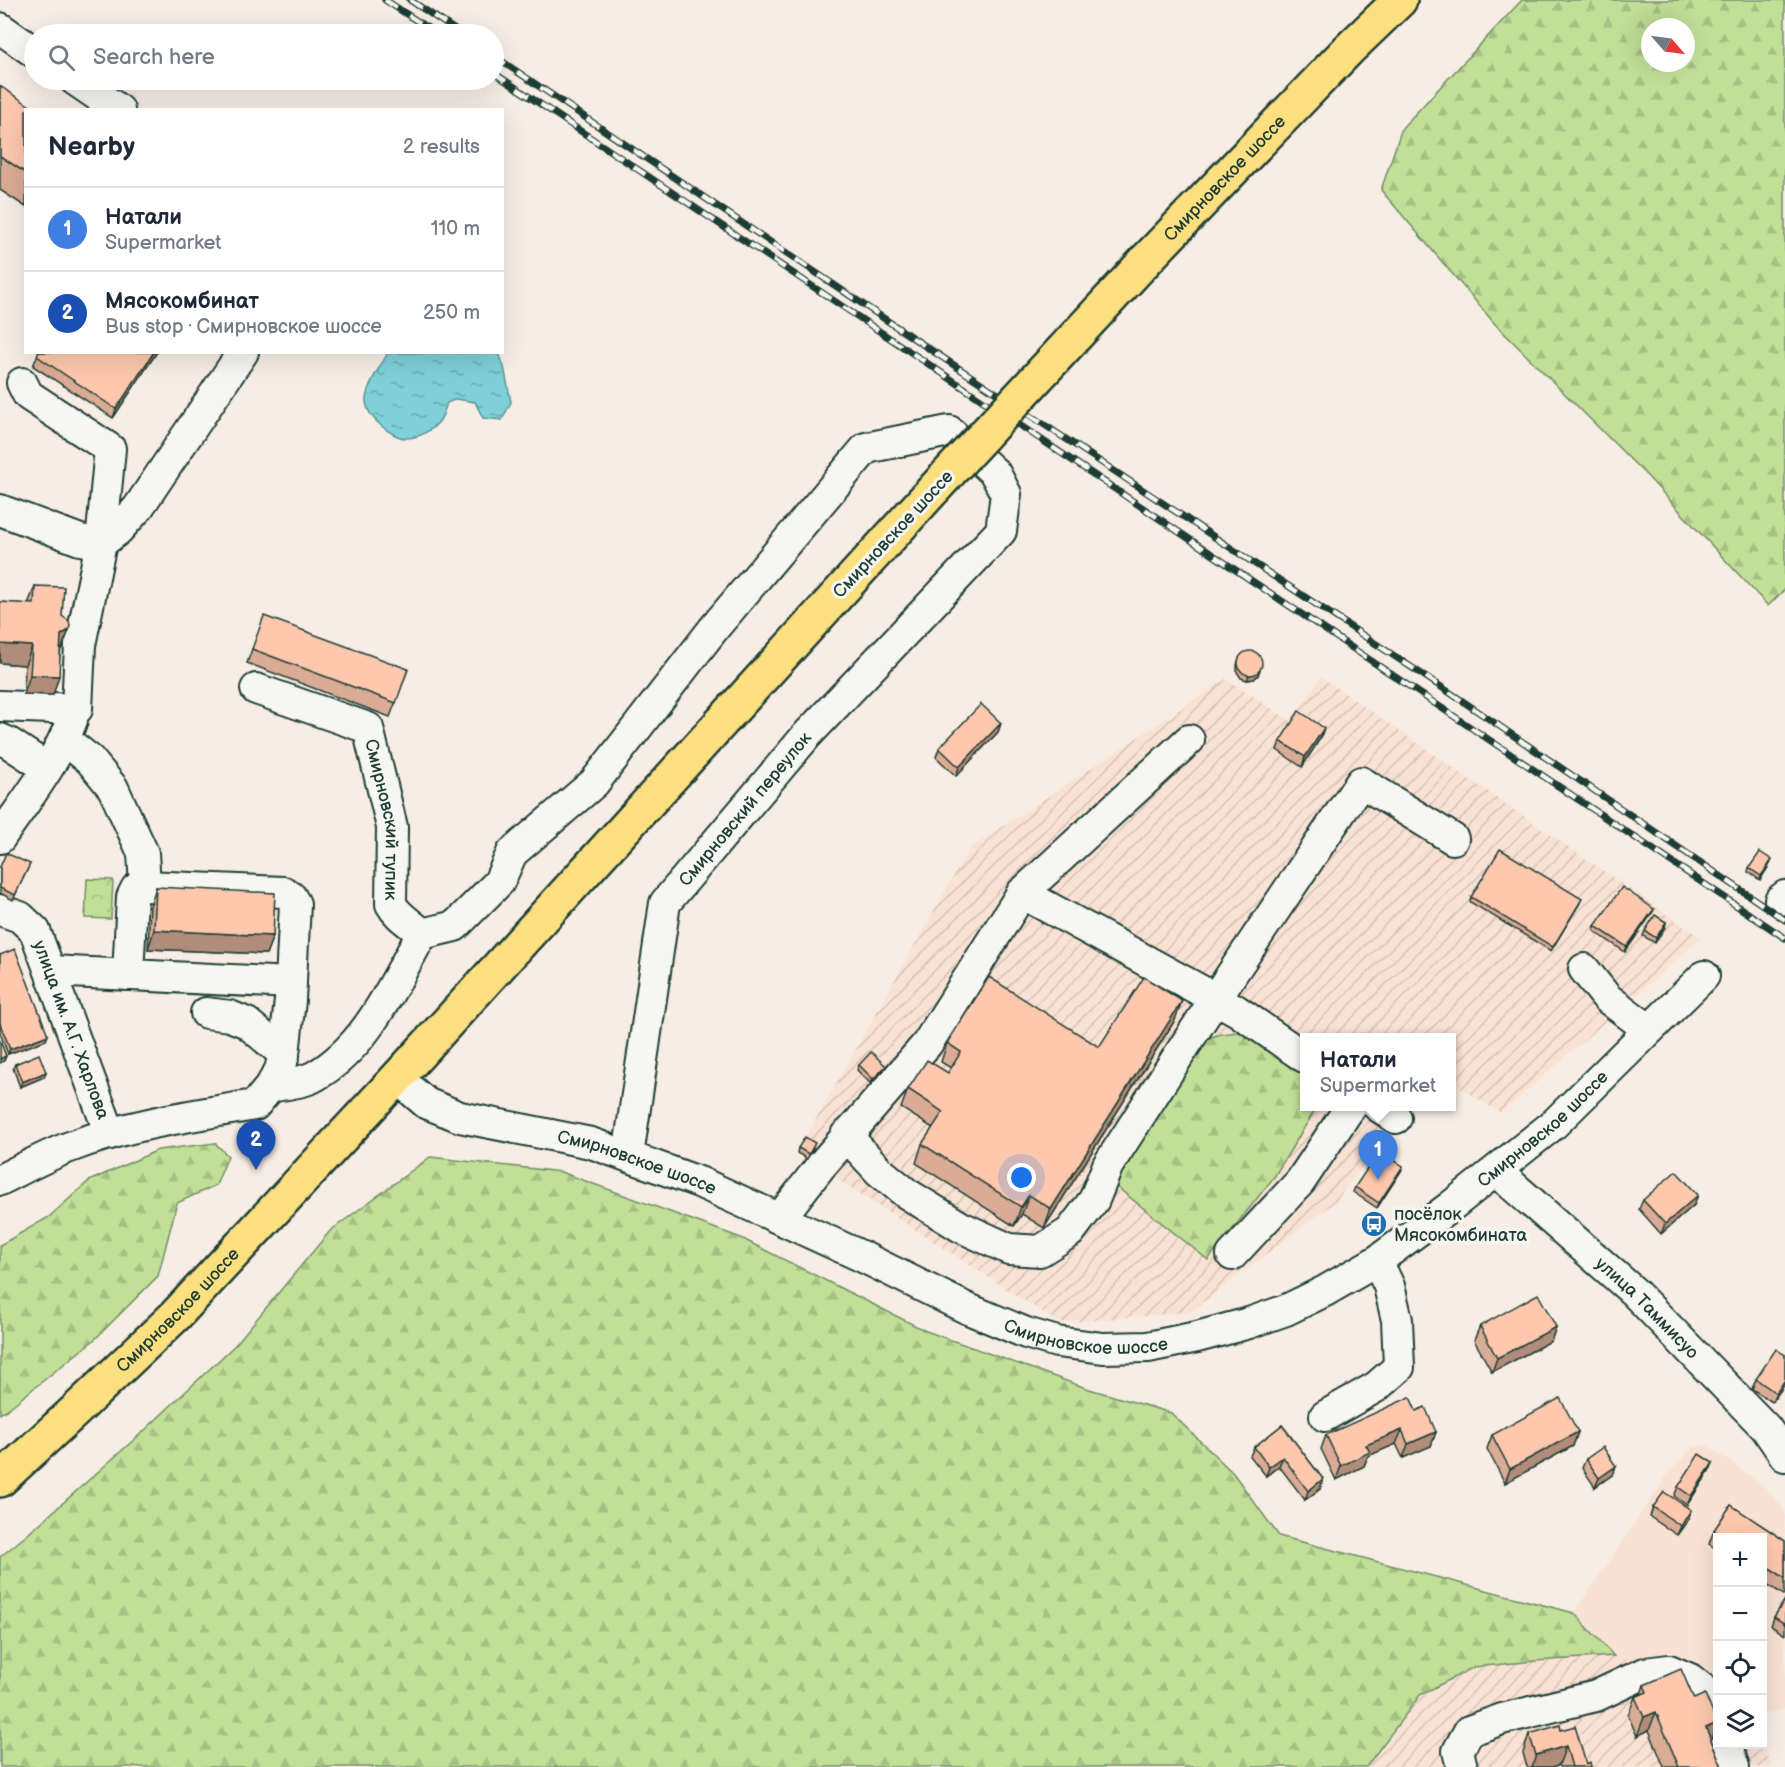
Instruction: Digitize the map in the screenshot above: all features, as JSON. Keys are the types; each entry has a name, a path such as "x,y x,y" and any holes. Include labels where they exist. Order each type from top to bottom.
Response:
{"main road":[{"name":"Смирновское шоссе","path":"0,1480 175,1316 397,1078 1147,259 1348,49 1400,0"}],"street":[{"path":"0,28 24,45"},
{"path":"90,90 116,108"},
{"path":"0,510 80,540 101,543 118,530 138,508 242,354"},
{"path":"0,837 65,740 77,709 80,645 101,543 110,449 28,395 22,383"},
{"name":"Смирновский переулок","path":"422,934 455,926 499,882 512,853 594,783 716,627 866,448 949,431 994,473 1006,494 1000,531 807,735 665,903 628,1156"},
{"name":"Смирновский тупик","path":"256,689 368,728 392,827 391,904 397,915 422,934"},
{"path":"0,706 77,709"},
{"path":"0,739 9,742 47,768"},
{"path":"65,740 90,760 113,788 143,853 145,886"},
{"path":"780,1218 846,1135 927,1044 1022,893 1189,740"},
{"path":"846,1135 879,1171 906,1192 961,1227 1009,1249 1040,1251 1070,1232 1094,1200 1108,1165 1215,999 1361,782 1453,839"},
{"path":"128,975 132,897 136,889 145,886 284,892 291,897 295,904 284,1054 280,1070 263,1096"},
{"path":"1022,893 1236,1010 1300,1054"},
{"name":"улица им. А.Г. Харлова","path":"0,910 20,917 35,931 110,1134"},
{"path":"0,1180 66,1148 110,1134 201,1114 263,1096 313,1077 346,1055 369,1026 422,934"},
{"path":"1584,969 1607,998 1648,1029"},
{"path":"50,971 291,983"},
{"name":"Смирновское шоссе","path":"397,1078 426,1103 460,1117 591,1143 699,1182 780,1218 966,1308 1026,1333 1057,1342 1103,1348 1148,1347 1197,1337 1286,1310 1377,1261 1554,1124 1704,976"},
{"path":"206,1013 230,1016 247,1023 284,1054"},
{"path":"1232,1255 1300,1182 1347,1111"},
{"name":"улица Таммисуо","path":"1496,1171 1634,1292 1775,1434 1785,1456"},
{"path":"1325,1416 1376,1387 1399,1367 1397,1320 1389,1286 1377,1261"},
{"path":"1462,1767 1458,1751 1469,1731 1502,1719 1596,1695 1644,1673 1669,1670 1690,1678 1709,1694 1713,1705"},
{"path":"1728,1749 1734,1767"}],"shaded area":[{"path":"1321,677 1701,938 1501,1113 1456,1085 1456,1033 1300,1033 1300,1111 1402,1111 1336,1201 1190,1312 1059,1323 797,1153 969,849 1226,679 1291,721"},
{"path":"1707,1445 1763,1485 1785,1511 1785,1708 1767,1714 1767,1533 1713,1533 1713,1688 1681,1663 1614,1656 1574,1613 1670,1471 1693,1447"},
{"path":"1614,1656 1681,1663 1713,1688 1713,1749 1765,1749 1771,1767 1366,1767 1420,1695 1474,1667"}],"green space":[{"path":"1522,0 1785,0 1785,589 1768,606 1648,477 1495,324 1381,190 1402,128"},
{"path":"87,879 113,880 111,919 85,918"},
{"path":"1247,1031 1300,1067 1300,1111 1315,1111 1274,1177 1208,1260 1112,1183 1209,1038"},
{"path":"215,1143 228,1156 216,1185 177,1203 158,1276 94,1340 0,1414 0,1245 49,1217 89,1181 158,1150"},
{"path":"430,1157 561,1172 741,1238 926,1331 1086,1388 1171,1413 1233,1473 1279,1536 1574,1613 1614,1656 1474,1667 1420,1695 1366,1767 0,1767 0,1557 145,1430 235,1345 330,1231"}],"water":[{"path":"387,354 499,354 511,402 502,420 483,418 475,402 456,399 447,403 441,418 434,427 412,438 402,437 387,431 375,419 367,406 369,387"}],"building":[{"path":"0,86 33,108 24,108 24,172 0,156"},
{"path":"38,354 153,354 116,409 37,356"},
{"path":"35,586 64,587 62,616 69,621 70,625 69,630 61,635 59,676 30,675 32,646 0,644 0,602 34,604"},
{"path":"264,616 408,669 396,703 252,649"},
{"path":"1250,651 1255,652 1261,658 1261,668 1255,674 1250,675 1245,674 1239,668 1238,663 1239,658 1245,652"},
{"path":"981,704 1001,723 959,767 939,748"},
{"path":"1299,711 1324,728 1305,757 1280,741"},
{"path":"1500,849 1582,899 1553,947 1471,897"},
{"path":"1760,852 1772,860 1761,876 1749,868"},
{"path":"6,853 30,864 15,895 0,888 0,867"},
{"path":"156,887 275,893 273,936 154,930"},
{"path":"1622,887 1654,909 1627,947 1595,926"},
{"path":"1655,915 1666,922 1656,938 1645,931"},
{"path":"15,949 48,1035 10,1049 0,1023 0,955"},
{"path":"989,977 1099,1047 1144,977 1182,1001 1051,1209 1029,1195 1021,1207 922,1144 943,1112 908,1089 927,1060 948,1073 961,1052 947,1043"},
{"path":"0,1040 6,1056 0,1059"},
{"path":"871,1052 886,1066 873,1079 859,1065"},
{"path":"39,1054 46,1072 22,1082 15,1064"},
{"path":"805,1137 815,1143 809,1154 798,1148"},
{"path":"1379,1151 1403,1166 1379,1203 1355,1187"},
{"path":"1676,1171 1698,1195 1665,1224 1643,1200"},
{"path":"1538,1294 1556,1327 1497,1358 1480,1326"},
{"path":"1776,1349 1785,1355 1785,1380 1776,1393 1756,1379"},
{"path":"1410,1397 1416,1411 1425,1407 1436,1432 1408,1444 1402,1430 1366,1445 1370,1452 1341,1466 1326,1435"},
{"path":"1560,1398 1578,1432 1510,1469 1492,1435"},
{"path":"1282,1425 1323,1479 1308,1491 1283,1457 1269,1467 1254,1447"},
{"path":"1603,1447 1616,1466 1599,1478 1586,1459"},
{"path":"1699,1454 1713,1463 1691,1496 1678,1487"},
{"path":"1664,1492 1691,1510 1681,1526 1653,1507"},
{"path":"1731,1505 1785,1541 1785,1578 1767,1566 1767,1533 1718,1533 1714,1530"},
{"path":"1785,1600 1785,1624 1774,1617"},
{"path":"1681,1669 1694,1699 1705,1694 1713,1713 1713,1725 1706,1728 1722,1767 1679,1767 1656,1712 1644,1717 1635,1697 1647,1692 1644,1685"},
{"path":"1560,1725 1561,1730 1575,1726 1586,1764 1590,1762 1591,1767 1572,1767 1566,1746 1536,1755 1529,1734"}],"railway":[{"path":"385,0 422,24"},
{"path":"410,0 446,24"},
{"path":"504,63 913,338 1464,702 1785,920"},
{"path":"504,80 1785,938"}],"place":[{"name":"Мясокомбинат","path":"256,1170"},
{"name":"Натали","path":"1378,1180"},
{"name":"посёлок Мясокомбината","path":"1374,1224"}]}
